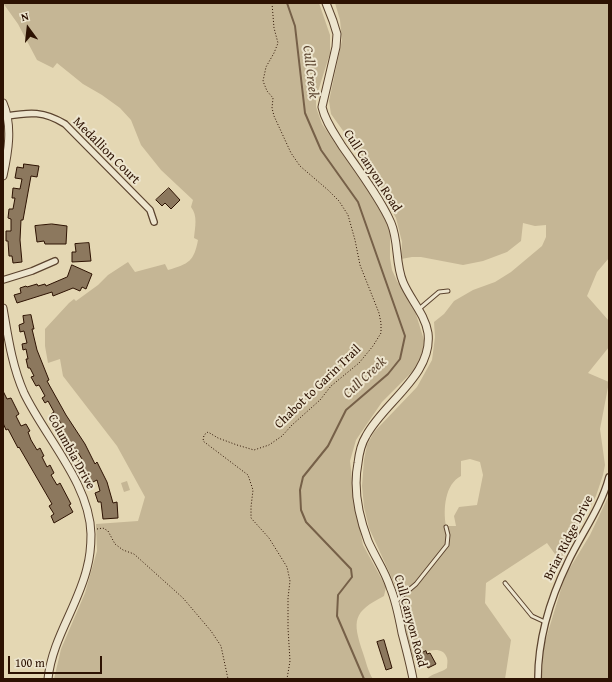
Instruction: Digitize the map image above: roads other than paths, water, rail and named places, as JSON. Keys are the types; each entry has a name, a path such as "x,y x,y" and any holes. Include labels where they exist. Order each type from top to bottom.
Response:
{"street":[{"name":"Cull Canyon Road","path":"326,3 336,34 336,47 322,107 324,116 388,216 396,236 401,276 419,309 428,333 425,360 416,374 380,416 366,436 361,447 357,465 357,491 361,519 368,541 388,582 395,602 413,679"},
{"path":"3,103 7,116 8,138 3,176"},
{"name":"Medallion Court","path":"7,116 36,113 50,116 65,124 150,210 154,222"},
{"path":"3,280 32,271 55,261"},
{"name":"Columbia Drive","path":"3,308 11,355 21,387 31,407 79,487 88,512 91,529 91,545 88,567 54,650 48,679"},
{"name":"Briar Ridge Drive","path":"538,679 538,660 542,632 553,597 565,569 597,508 607,486 609,477"}],"lane":[{"path":"419,309 439,292 448,291"},
{"path":"395,602 416,584 447,544 448,535 446,527"},
{"path":"505,583 532,616 545,622"}],"waterway":[{"name":"Cull Creek","path":"287,3 295,26 305,113 321,150 358,202 405,336 400,359 388,374 346,410 328,446 303,477 300,490 301,510 306,522 351,569 352,577 338,595 337,616 364,679"}]}
